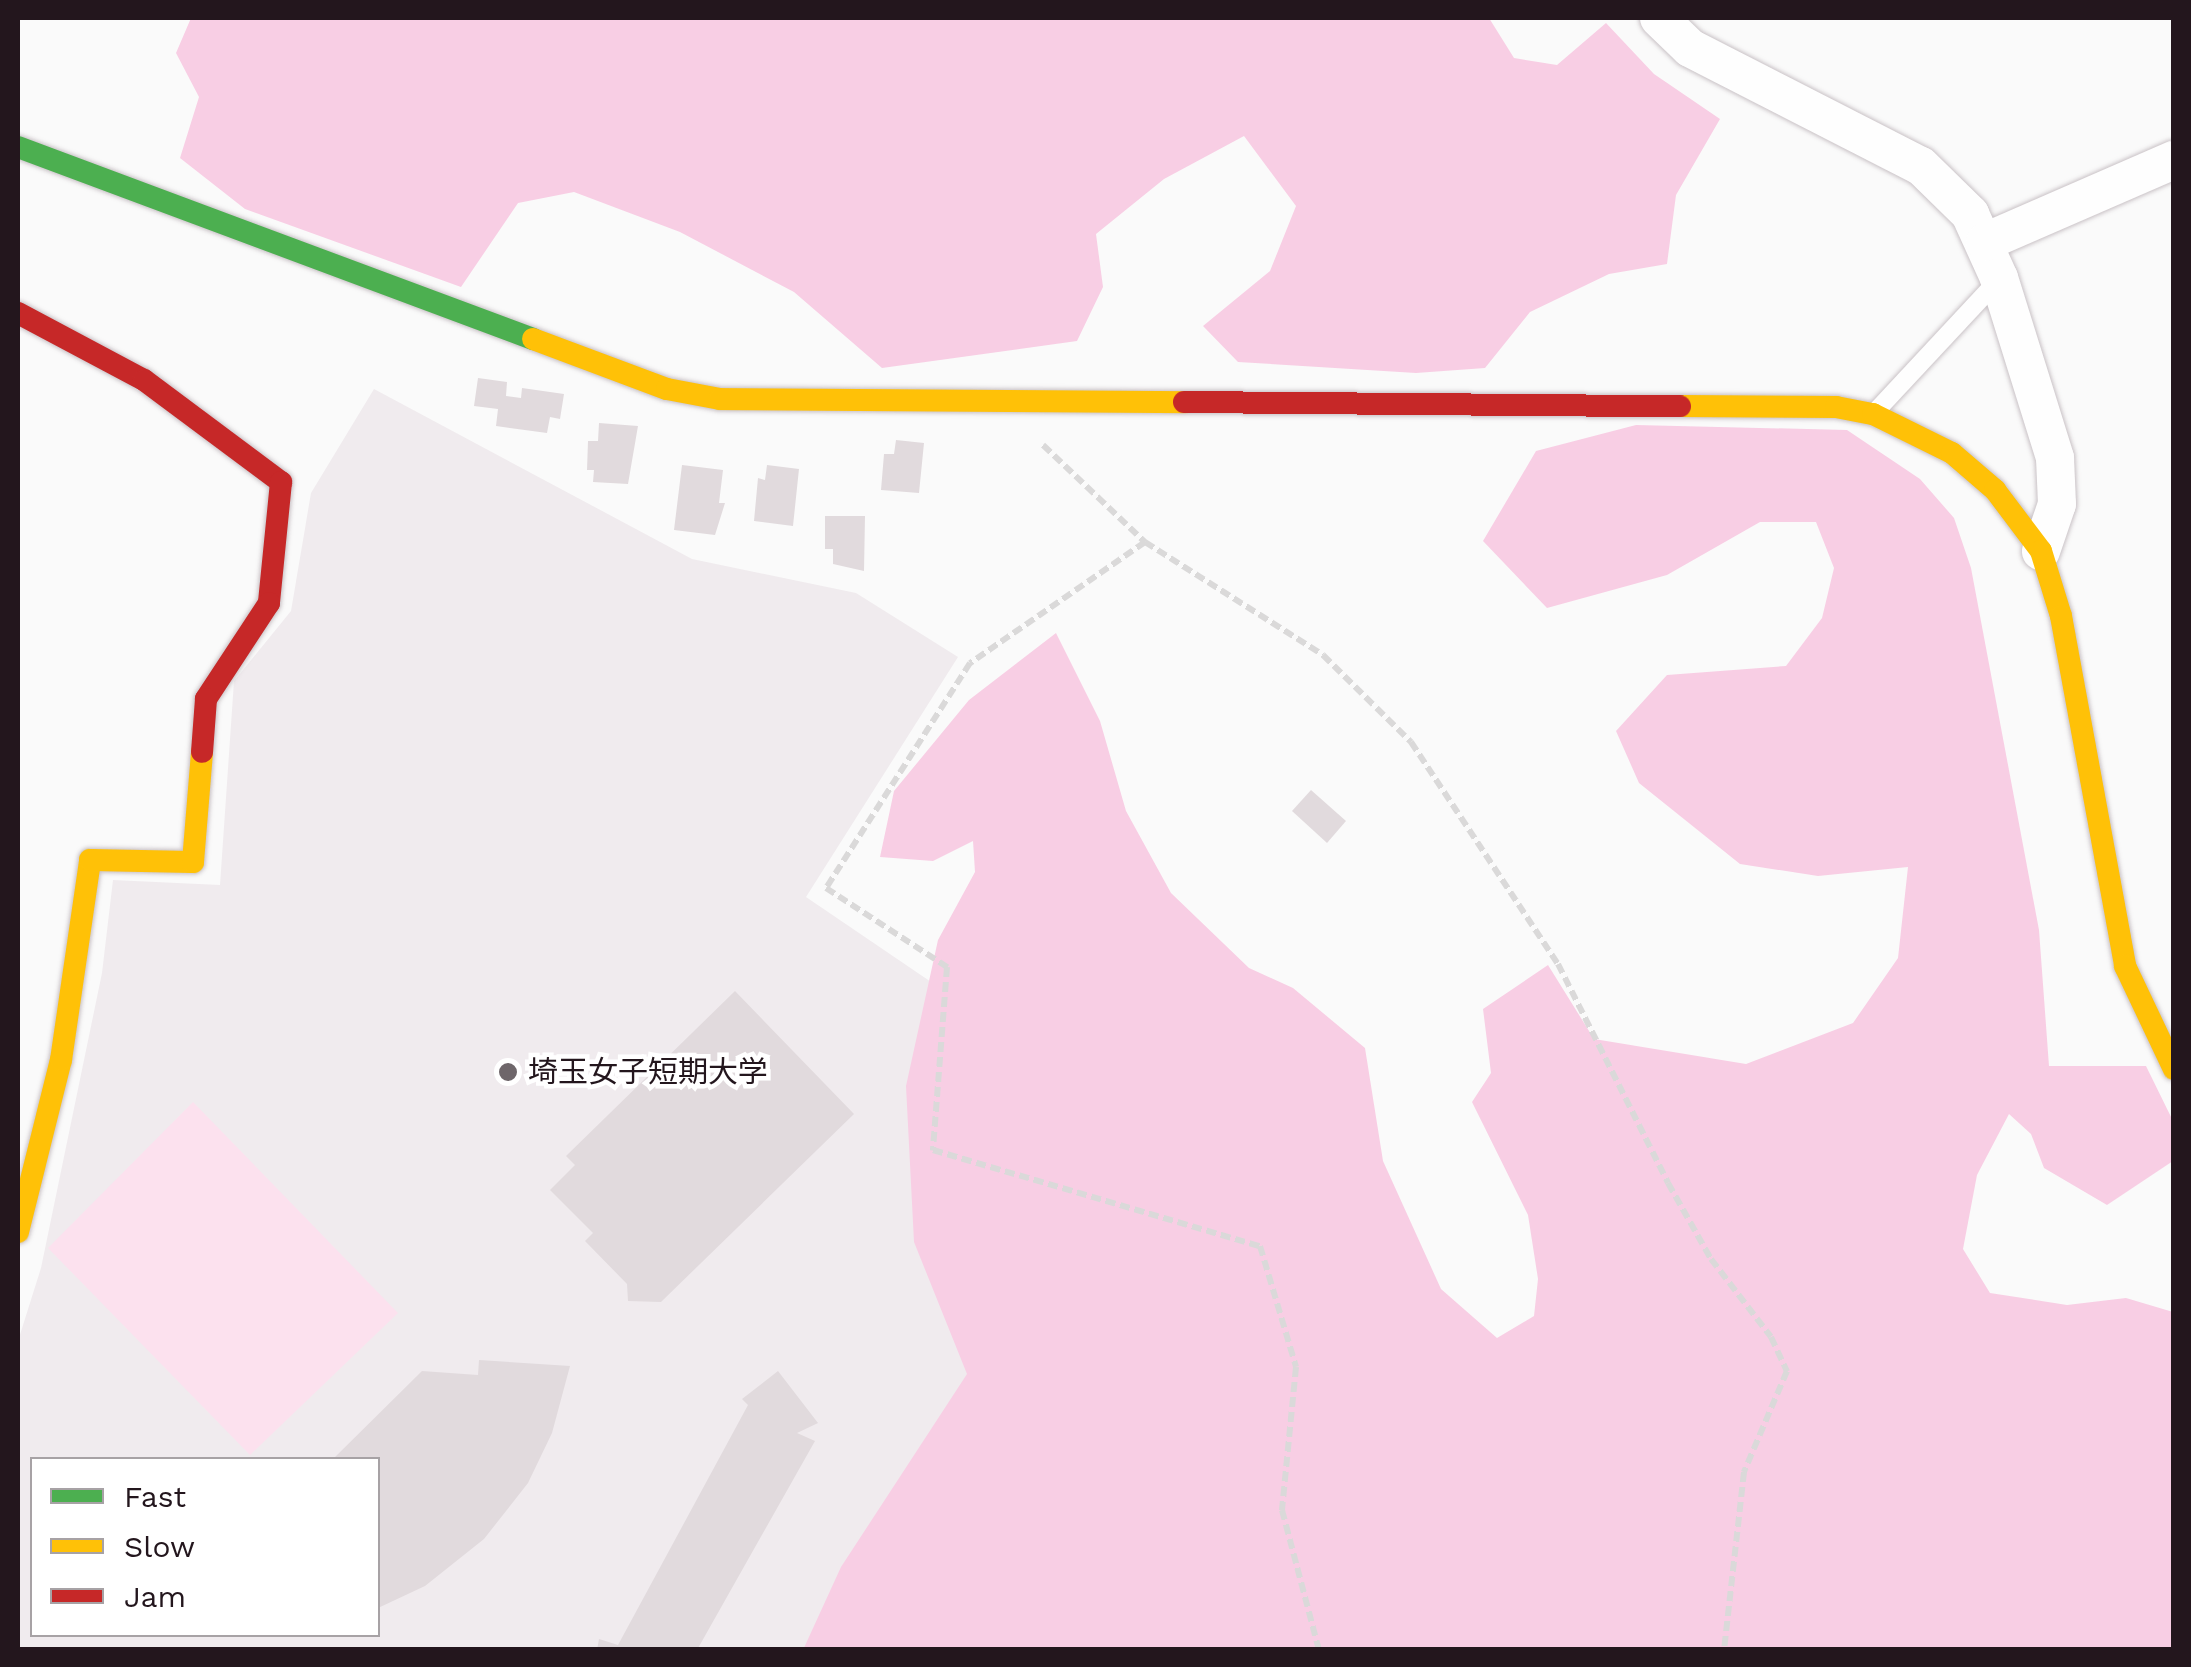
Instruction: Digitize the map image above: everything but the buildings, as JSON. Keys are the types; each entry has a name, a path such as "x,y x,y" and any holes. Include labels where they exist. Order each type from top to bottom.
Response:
{"street":[{"path":"1659,18 1690,48 1921,166 1950,190 1985,242 2055,458 2057,504 2040,551"},
{"path":"18,147 667,388 720,398 1836,407 1873,414 1952,452 1996,490 2040,551 2060,616 2102,868 2125,966 2174,1069"},
{"path":"1985,242 2174,160"},
{"path":"18,314 144,380 281,482 270,603 206,698 193,862 90,860 61,1060 18,1232"}],"lane":[{"path":"1873,414 1999,278"}],"path":[{"path":"1011,401 1053,458 1145,542 1323,655 1411,742 1558,964 1668,1183 1711,1258 1770,1337 1788,1371 1744,1472 1724,1650"},
{"path":"1145,542 970,663 826,888 947,967 933,1150 1260,1246 1296,1366 1282,1510 1319,1650"}],"shaded area":[{"path":"191,18 1489,18 1514,58 1557,65 1606,23 1654,74 1720,119 1676,195 1667,264 1609,274 1530,312 1485,368 1416,373 1238,362 1203,326 1270,271 1296,206 1244,136 1164,179 1096,234 1103,287 1077,341 882,368 794,292 680,232 574,192 518,203 461,287 245,209 180,158 199,97 176,53"},
{"name":"埼玉女子短期大学","path":"374,389 692,559 856,593 958,657 806,897 937,986 1001,1361 838,1649 18,1650 18,1341 41,1268 102,973 113,880 220,885 234,681 291,611 311,493"},
{"path":"1636,425 1847,430 1920,479 1954,518 1971,568 2039,930 2049,1066 2146,1066 2173,1121 2173,1161 2107,1205 2044,1168 2031,1134 2009,1114 1977,1175 1963,1249 1990,1293 2067,1305 2126,1298 2173,1312 2173,1649 803,1650 841,1567 967,1374 914,1242 906,1086 938,940 975,872 973,841 933,861 880,857 894,791 969,700 1056,633 1100,721 1126,811 1171,893 1249,968 1293,988 1365,1048 1383,1161 1441,1289 1497,1338 1534,1316 1538,1279 1528,1215 1472,1102 1491,1073 1483,1009 1548,965 1594,1039 1746,1064 1853,1023 1898,958 1908,867 1818,876 1740,864 1639,783 1616,731 1667,675 1786,666 1822,618 1834,568 1816,522 1760,522 1667,575 1547,608 1483,541 1536,451"},
{"path":"193,1102 398,1313 250,1455 48,1248"}],"traffic: fast":[{"path":"18,147 533,339"}],"traffic: slow":[{"path":"533,339 667,389 720,399 1184,402"},
{"path":"1680,406 1836,407 1873,414 1952,453 1995,490 2041,551 2061,616 2125,966 2174,1069"},
{"path":"18,1232 61,1060 90,860 193,862 202,752"}],"traffic: jam":[{"path":"18,313 144,380 281,482 269,603 206,699 202,752"},
{"path":"1184,402 1680,406"}],"place":[{"name":"埼玉女子短期大学","path":"508,1072"}]}
